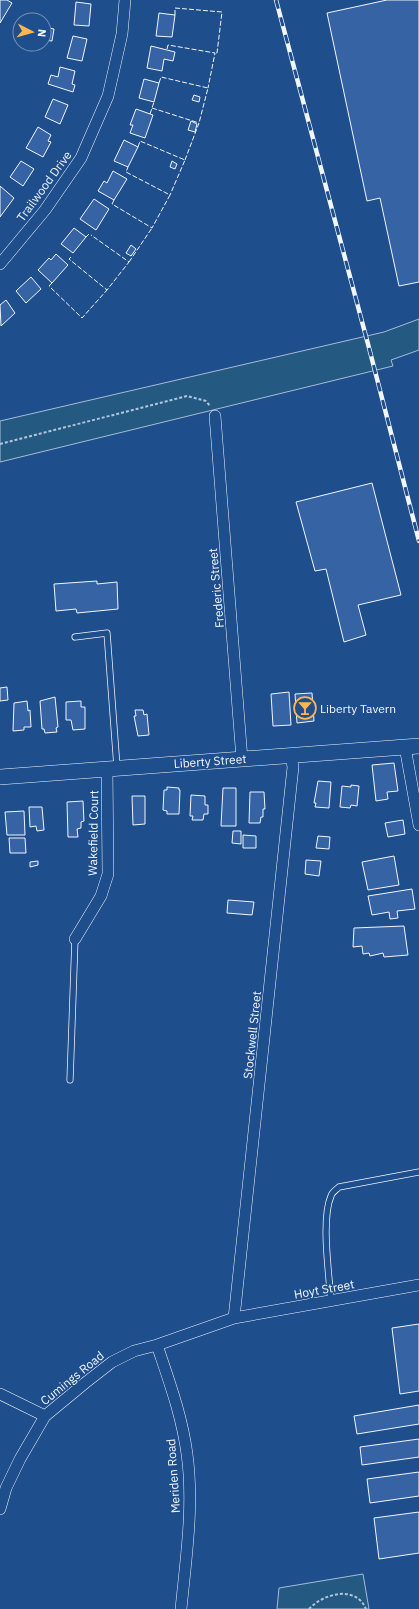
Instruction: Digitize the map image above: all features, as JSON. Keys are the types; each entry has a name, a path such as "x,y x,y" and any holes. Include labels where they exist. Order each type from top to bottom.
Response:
{"street":[{"name":"Trailwood Drive","path":"0,264 45,210 81,158 108,96 122,34 125,0"},
{"name":"Frederic Street","path":"215,416 242,759"},
{"name":"Liberty Street","path":"0,777 412,746"},
{"path":"412,746 419,825"},
{"name":"Stockwell Street","path":"234,1318 293,767 291,756"},
{"name":"Wakefield Court","path":"75,939 101,896 108,874 112,768"},
{"name":"Hoyt Street","path":"234,1318 419,1285"},
{"name":"Cumings Road","path":"0,1508 6,1488 20,1459 45,1416 84,1383 112,1362 134,1351 157,1345 234,1318"},
{"name":"Meriden Road","path":"157,1345 181,1419 187,1455 189,1523 180,1609"},
{"path":"0,1394 45,1416"}],"lane":[{"path":"75,637 107,633 112,768"},
{"path":"70,1080 75,939"},
{"path":"331,1301 326,1233 328,1206 331,1194 339,1187 419,1172"}],"path":[{"path":"0,444 187,396 206,401 211,407 215,416"},
{"path":"309,1609 313,1604 325,1598 341,1594 350,1594 358,1597 364,1602 366,1609"}],"shaded area":[{"path":"419,319 419,350 391,360 393,366 0,462 0,421 384,332"},
{"path":"363,1574 369,1609 277,1609 279,1588"}],"building":[{"path":"0,0 7,0 12,3 0,23"},
{"path":"387,0 419,0 419,282 399,286 380,198 367,201 327,13"},
{"path":"76,2 91,4 89,26 74,25"},
{"path":"159,13 175,15 172,37 156,36"},
{"path":"52,29 54,29 52,41"},
{"path":"73,36 87,39 82,61 67,58"},
{"path":"151,46 175,52 173,61 164,59 162,71 147,68"},
{"path":"60,67 75,71 72,84 75,85 73,92 48,84 51,75 58,77"},
{"path":"144,79 159,83 154,102 139,98"},
{"path":"194,95 200,97 199,102 192,100"},
{"path":"53,99 68,105 60,124 45,117"},
{"path":"136,109 153,115 145,138 130,133 133,125 130,125"},
{"path":"191,121 197,124 195,132 188,130"},
{"path":"38,127 51,135 48,141 51,142 43,157 26,148"},
{"path":"124,140 138,147 128,167 114,161"},
{"path":"21,161 34,169 23,186 10,177"},
{"path":"172,161 177,164 175,169 170,167"},
{"path":"113,171 127,179 114,200 98,191 104,181 107,183"},
{"path":"0,186 14,198 0,217"},
{"path":"94,199 109,209 96,230 80,219"},
{"path":"74,228 86,237 73,253 61,244"},
{"path":"131,245 136,249 131,256 126,253"},
{"path":"56,254 68,265 52,283 38,270 49,258 51,260"},
{"path":"31,277 41,289 26,303 16,291"},
{"path":"6,300 15,313 1,326 0,305"},
{"path":"372,483 401,595 358,605 366,635 344,642 326,569 315,571 296,502"},
{"path":"97,581 97,584 117,582 118,609 77,613 76,609 56,611 54,584"},
{"path":"7,687 8,700 0,701 0,688"},
{"path":"289,692 291,725 273,726 271,694"},
{"name":"Liberty Tavern","path":"312,693 314,721 297,723 295,694"},
{"path":"55,697 58,727 56,728 57,732 45,733 44,729 42,729 40,701"},
{"path":"27,701 28,711 30,710 31,727 24,727 24,730 13,731 14,703"},
{"path":"81,701 81,707 85,707 85,729 73,730 71,720 66,720 66,702"},
{"path":"135,710 143,710 144,715 147,714 149,735 138,736 134,716 136,716"},
{"path":"394,763 398,791 387,792 388,799 376,801 372,765"},
{"path":"318,781 331,782 329,808 315,807 316,803 314,803"},
{"path":"351,785 359,786 357,806 351,805 350,808 340,807 342,786 351,787"},
{"path":"167,787 179,788 180,790 179,814 167,814 167,811 163,810 164,790 167,790"},
{"path":"223,788 236,788 236,826 221,826"},
{"path":"250,792 264,792 265,809 263,809 263,817 261,817 260,823 249,823"},
{"path":"191,795 205,796 205,805 208,805 208,814 204,814 203,820 192,820 193,816 190,816"},
{"path":"132,796 145,796 145,824 133,825"},
{"path":"83,801 84,821 81,822 81,828 77,829 78,837 68,837 67,802"},
{"path":"29,807 42,807 44,830 37,831 36,826 30,827"},
{"path":"24,811 25,835 7,835 5,812"},
{"path":"403,820 405,834 388,837 385,823"},
{"path":"233,831 241,831 241,844 232,843"},
{"path":"243,835 256,836 256,848 243,848"},
{"path":"318,836 330,837 329,849 316,848"},
{"path":"9,838 25,838 26,853 10,853"},
{"path":"394,856 399,885 368,890 362,862"},
{"path":"306,860 321,861 319,876 305,874"},
{"path":"38,861 38,865 30,867 30,862"},
{"path":"412,889 415,909 397,911 398,918 390,919 389,912 372,915 368,896"},
{"path":"228,900 254,902 252,915 227,913"},
{"path":"404,926 408,955 384,957 383,953 370,956 369,953 363,954 362,946 353,947 354,928"},
{"path":"419,1324 419,1391 400,1394 392,1328"},
{"path":"419,1405 419,1424 357,1434 354,1416"},
{"path":"419,1439 419,1457 362,1465 360,1447"},
{"path":"419,1472 419,1496 370,1503 367,1479"},
{"path":"419,1512 419,1553 379,1559 374,1518"}],"railway":[{"path":"276,0 419,541"}],"fence":[{"path":"175,15 175,8 222,12 217,53 215,53"},
{"path":"167,49 168,45 215,53 208,88"},
{"path":"159,83 161,77 208,88 199,123"},
{"path":"150,114 154,102"},
{"path":"152,108 199,123 185,160"},
{"path":"138,147 140,141 185,160 170,195"},
{"path":"114,200 112,204 152,228 170,195 126,172 128,167"},
{"path":"129,262 152,228"},
{"path":"86,237 89,234"},
{"path":"71,257 69,259 107,290 129,262 91,235"},
{"path":"52,283 49,286 82,318 107,290"}],"place":[{"name":"Liberty Tavern","path":"305,708"}]}
